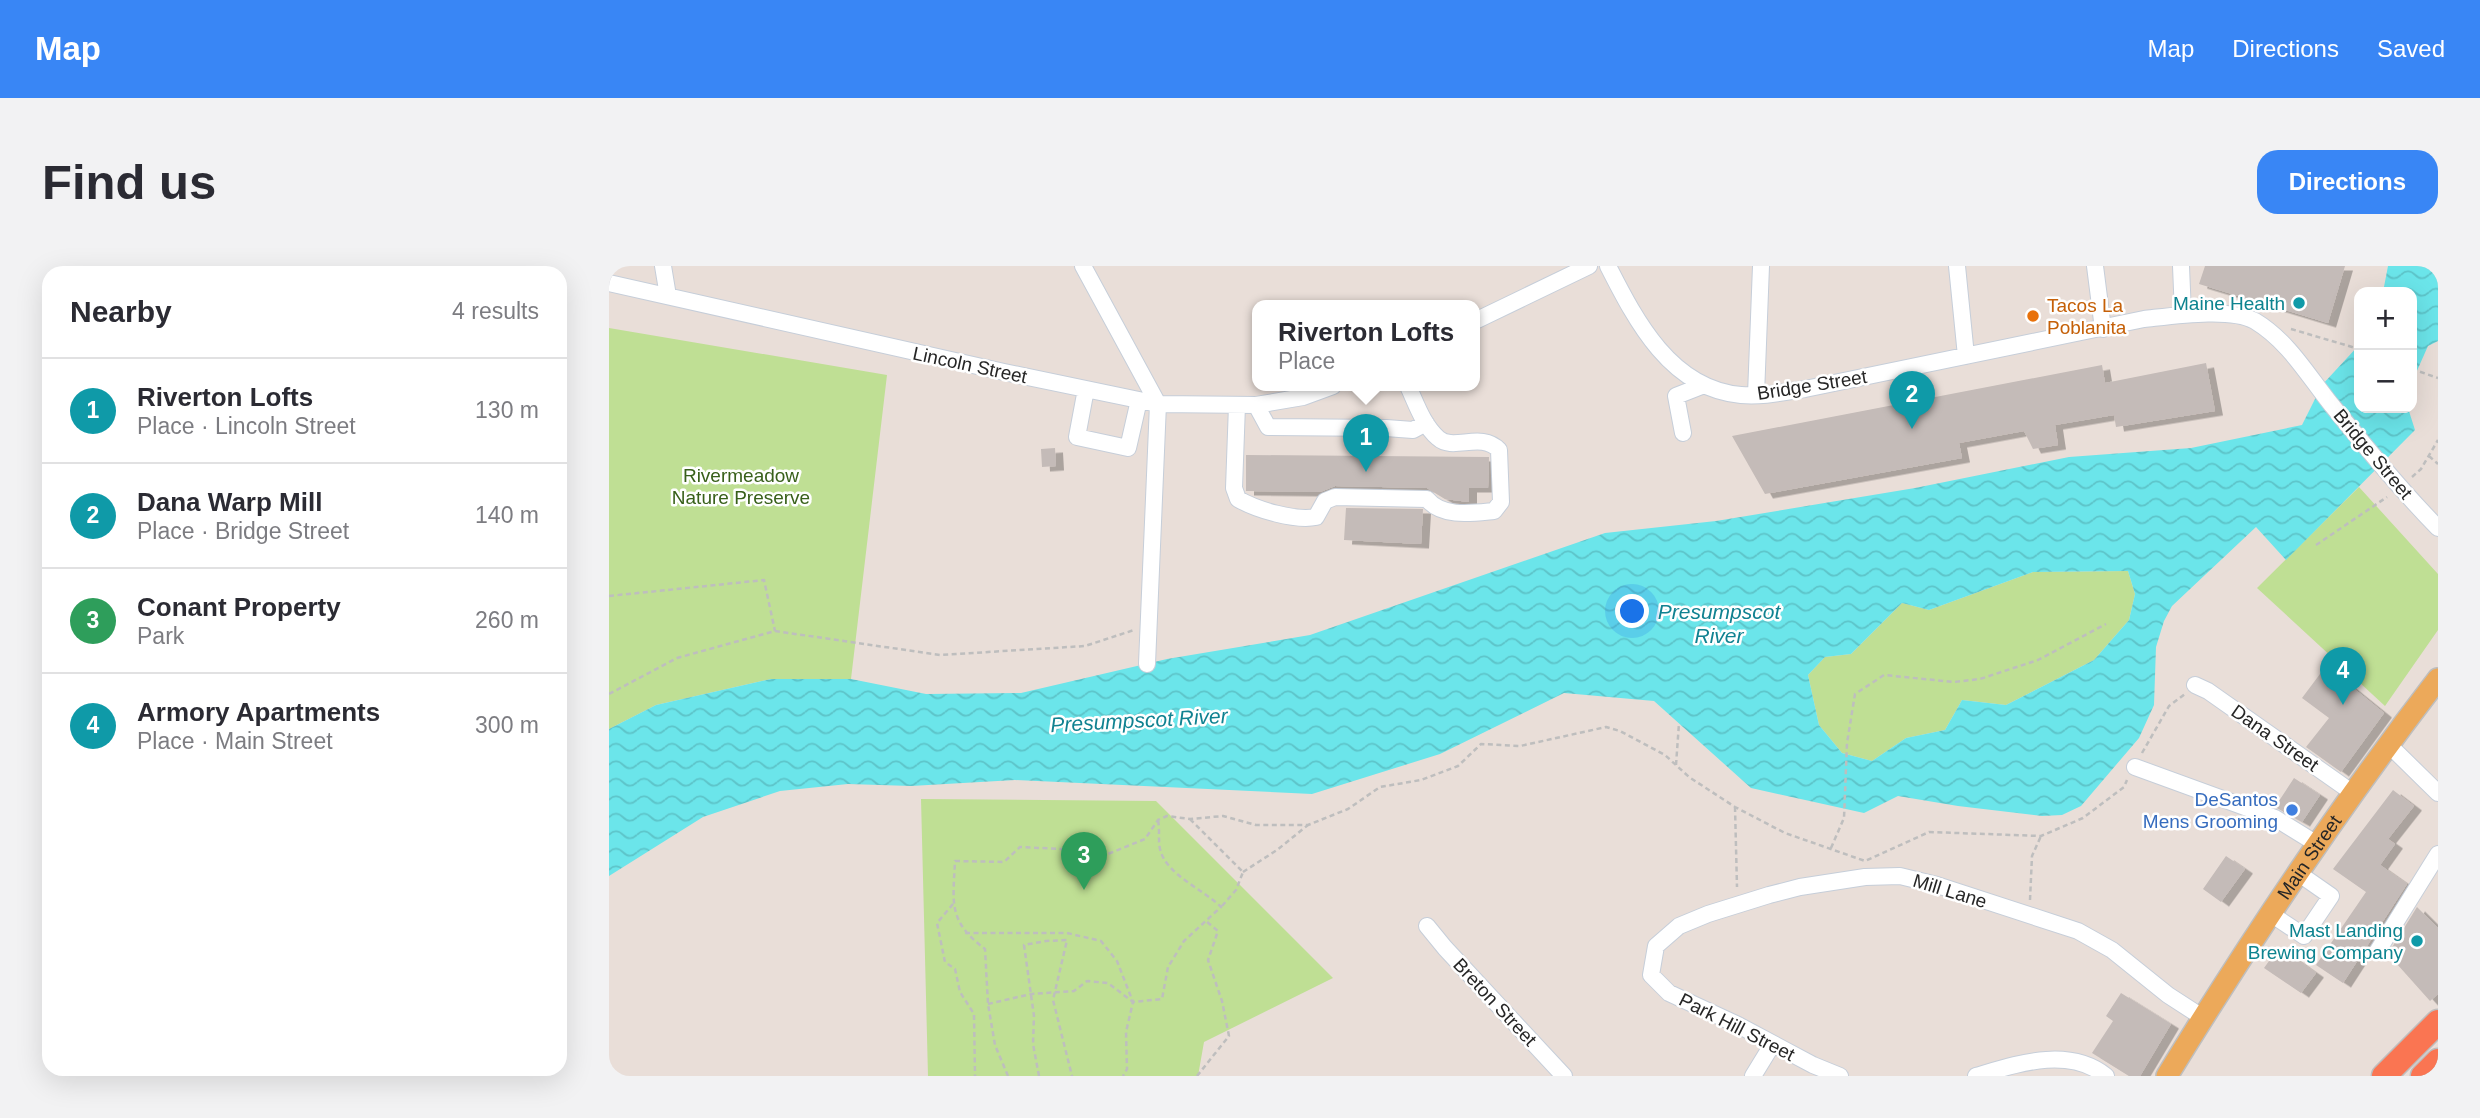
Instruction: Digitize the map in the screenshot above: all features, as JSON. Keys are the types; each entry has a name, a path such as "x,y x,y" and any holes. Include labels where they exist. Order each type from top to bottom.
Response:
{"highway":[{"path":"2384,1076 2438,1022"},
{"path":"2423,1076 2438,1061"}],"main road":[{"name":"Main Street","path":"2167,1076 2202,1017 2270,914 2388,744 2438,679"}],"street":[{"path":"663,266 668,296"},
{"path":"1083,266 1158,404 1147,664"},
{"path":"1480,319 1590,266"},
{"name":"Bridge Street","path":"1608,266 1648,336 1672,363 1687,376 1704,385 1721,391 1756,396 1805,389 2183,314 2215,314 2253,320 2298,358 2312,381 2382,468 2438,528"},
{"path":"1756,396 1761,266"},
{"path":"1957,266 1966,356"},
{"path":"2095,266 2103,328"},
{"path":"2183,269 2183,314"},
{"name":"Lincoln Street","path":"609,283 1158,404 1256,405 1303,397 1319,391"},
{"path":"1683,433 1676,396 1704,385"},
{"path":"1086,390 1077,437 1128,448 1139,400"},
{"path":"1237,405 1234,488 1238,499 1251,506 1305,519 1316,517 1325,501 1335,497 1427,499 1431,505 1463,514 1494,511 1501,502 1499,450 1487,441 1443,442 1426,423 1410,391"},
{"path":"1256,405 1268,427 1413,430 1426,423"},
{"name":"Dana Street","path":"2195,685 2209,691 2353,793"},
{"path":"2388,744 2438,793"},
{"path":"2135,767 2276,818 2318,844"},
{"path":"2377,952 2438,854"},
{"path":"2270,914 2304,936 2331,896 2298,873"},
{"name":"Mill Lane","path":"1653,963 1656,946 1679,926 1737,905 1800,887 1865,877 1900,876 2078,931 2112,950 2168,995 2202,1017"},
{"name":"Breton Street","path":"1427,926 1564,1076"},
{"name":"Park Hill Street","path":"1653,963 1651,975 1669,993 1840,1076"},
{"path":"1753,1076 1772,1045"},
{"path":"1976,1076 2048,1059 2083,1065 2106,1076"}],"path":[{"path":"2253,320 2354,347"},
{"path":"2417,371 2438,378"},
{"path":"2409,480 2420,469 2438,440"},
{"path":"2429,456 2438,464"},
{"path":"2316,545 2387,497"},
{"path":"609,596 764,580 775,631"},
{"path":"1831,849 1844,818 1847,743 1855,694 1884,675 1954,682 1980,679 2038,660 2106,624"},
{"path":"609,694 677,658 775,631 940,655 1086,646 1148,625"},
{"path":"988,1004 1031,994 1074,991 1087,981 1108,984 1133,1002 1161,999 1168,967 1184,941 1236,890 1243,872 1308,825 1348,809 1380,787 1421,780 1458,766 1481,744 1520,746 1606,727 1620,731 1665,755 1689,777 1735,807 1785,833 1865,861 1929,832 2041,836 2084,818 2124,787 2169,706 2195,685"},
{"path":"1676,765 1679,723"},
{"path":"1735,807 1737,905"},
{"path":"1008,1076 995,1045 988,1004 985,949 965,933 953,904 955,861 1005,862 1020,847 1061,849 1098,858 1145,839 1158,821 1167,816 1223,816 1256,825 1308,825"},
{"path":"1190,818 1243,872"},
{"path":"1158,821 1160,851 1175,873 1209,895 1221,907"},
{"path":"2029,914 2032,856 2041,836"},
{"path":"953,904 937,923 945,962 955,969 960,992 974,1014 975,1076"},
{"path":"1196,1076 1229,1036 1208,960 1218,931 1206,920"},
{"path":"965,933 1067,933 1101,941 1117,961 1133,1002 1126,1032 1127,1069 1123,1076"},
{"path":"1039,1076 1033,1044 1034,1016 1024,945 1067,940 1053,1000 1072,1076"}],"green space":[{"name":"Rivermeadow Nature Preserve","path":"609,328 887,375 851,679 771,679 656,705 609,729"},
{"path":"2359,487 2438,574 2438,630 2385,706 2257,588"},
{"path":"2128,571 2135,594 2129,620 2094,660 2006,705 1962,700 1945,730 1906,738 1872,761 1842,753 1819,725 1808,675 1825,657 1851,654 1902,603 1929,610 2033,572"},
{"path":"921,799 1156,801 1333,978 1204,1042 1198,1076 928,1076"}],"water":[{"path":"2388,266 2438,266 2438,341 2428,346 2417,371 2417,287 2384,287"},
{"name":"Presumpscot River","path":"2354,350 2354,413 2410,413 2415,430 2286,560 2256,527 2172,606 2156,647 2154,705 2139,738 2081,806 2062,815 2042,816 1898,796 1864,813 1751,788 1654,701 1564,693 1440,754 1312,794 1015,780 911,786 848,784 780,791 703,817 609,876 609,729 656,705 771,679 851,679 926,694 1021,693 1167,659 1310,635 1605,533 1716,521 1915,488 2069,457 2191,448 2302,425 2322,385","holes":["2128,571 2135,594 2129,620 2094,660 2006,705 1962,700 1945,730 1906,738 1872,761 1842,753 1819,725 1808,675 1825,657 1851,654 1902,603 1929,610 2033,572"]}],"building":[{"name":"Maine Health","path":"2205,266 2345,266 2328,323 2199,284"},
{"path":"2206,363 2215,411 2116,427 2114,415 2055,425 2058,445 2033,449 2024,431 1959,443 1962,458 1765,494 1732,436 2102,365 2105,383"},
{"path":"1055,448 1056,466 1042,467 1041,449"},
{"path":"1246,455 1489,457 1488,488 1469,488 1469,502 1445,499 1427,488 1335,486 1320,492 1246,491"},
{"path":"1346,508 1423,509 1421,544 1344,540"},
{"path":"2326,666 2384,713 2341,772 2306,747 2329,718 2302,698"},
{"path":"2294,778 2320,795 2302,822 2275,807"},
{"path":"2393,790 2414,806 2388,839 2395,844 2380,865 2407,884 2343,983 2316,965 2366,892 2333,869"},
{"path":"2226,856 2245,869 2221,902 2203,889"},
{"name":"Mast Landing Brewing Company","path":"2417,907 2438,928 2438,994 2430,1001 2388,954"},
{"path":"2279,947 2316,973 2301,993 2264,968"},
{"path":"2121,993 2171,1024 2140,1076 2129,1076 2092,1053 2113,1021 2106,1016"}],"place":[{"name":"Maine Health","path":"2299,303"},
{"name":"Tacos La Poblanita","path":"2033,316"},
{"name":"Dana Warp Mill","path":"1912,429"},
{"name":"Riverton Lofts","path":"1366,472"},
{"name":"Armory Apartments","path":"2343,705"},
{"name":"DeSantos Mens Grooming","path":"2292,810"},
{"name":"Conant Property","path":"1084,890"},
{"name":"Mast Landing Brewing Company","path":"2417,941"}]}
